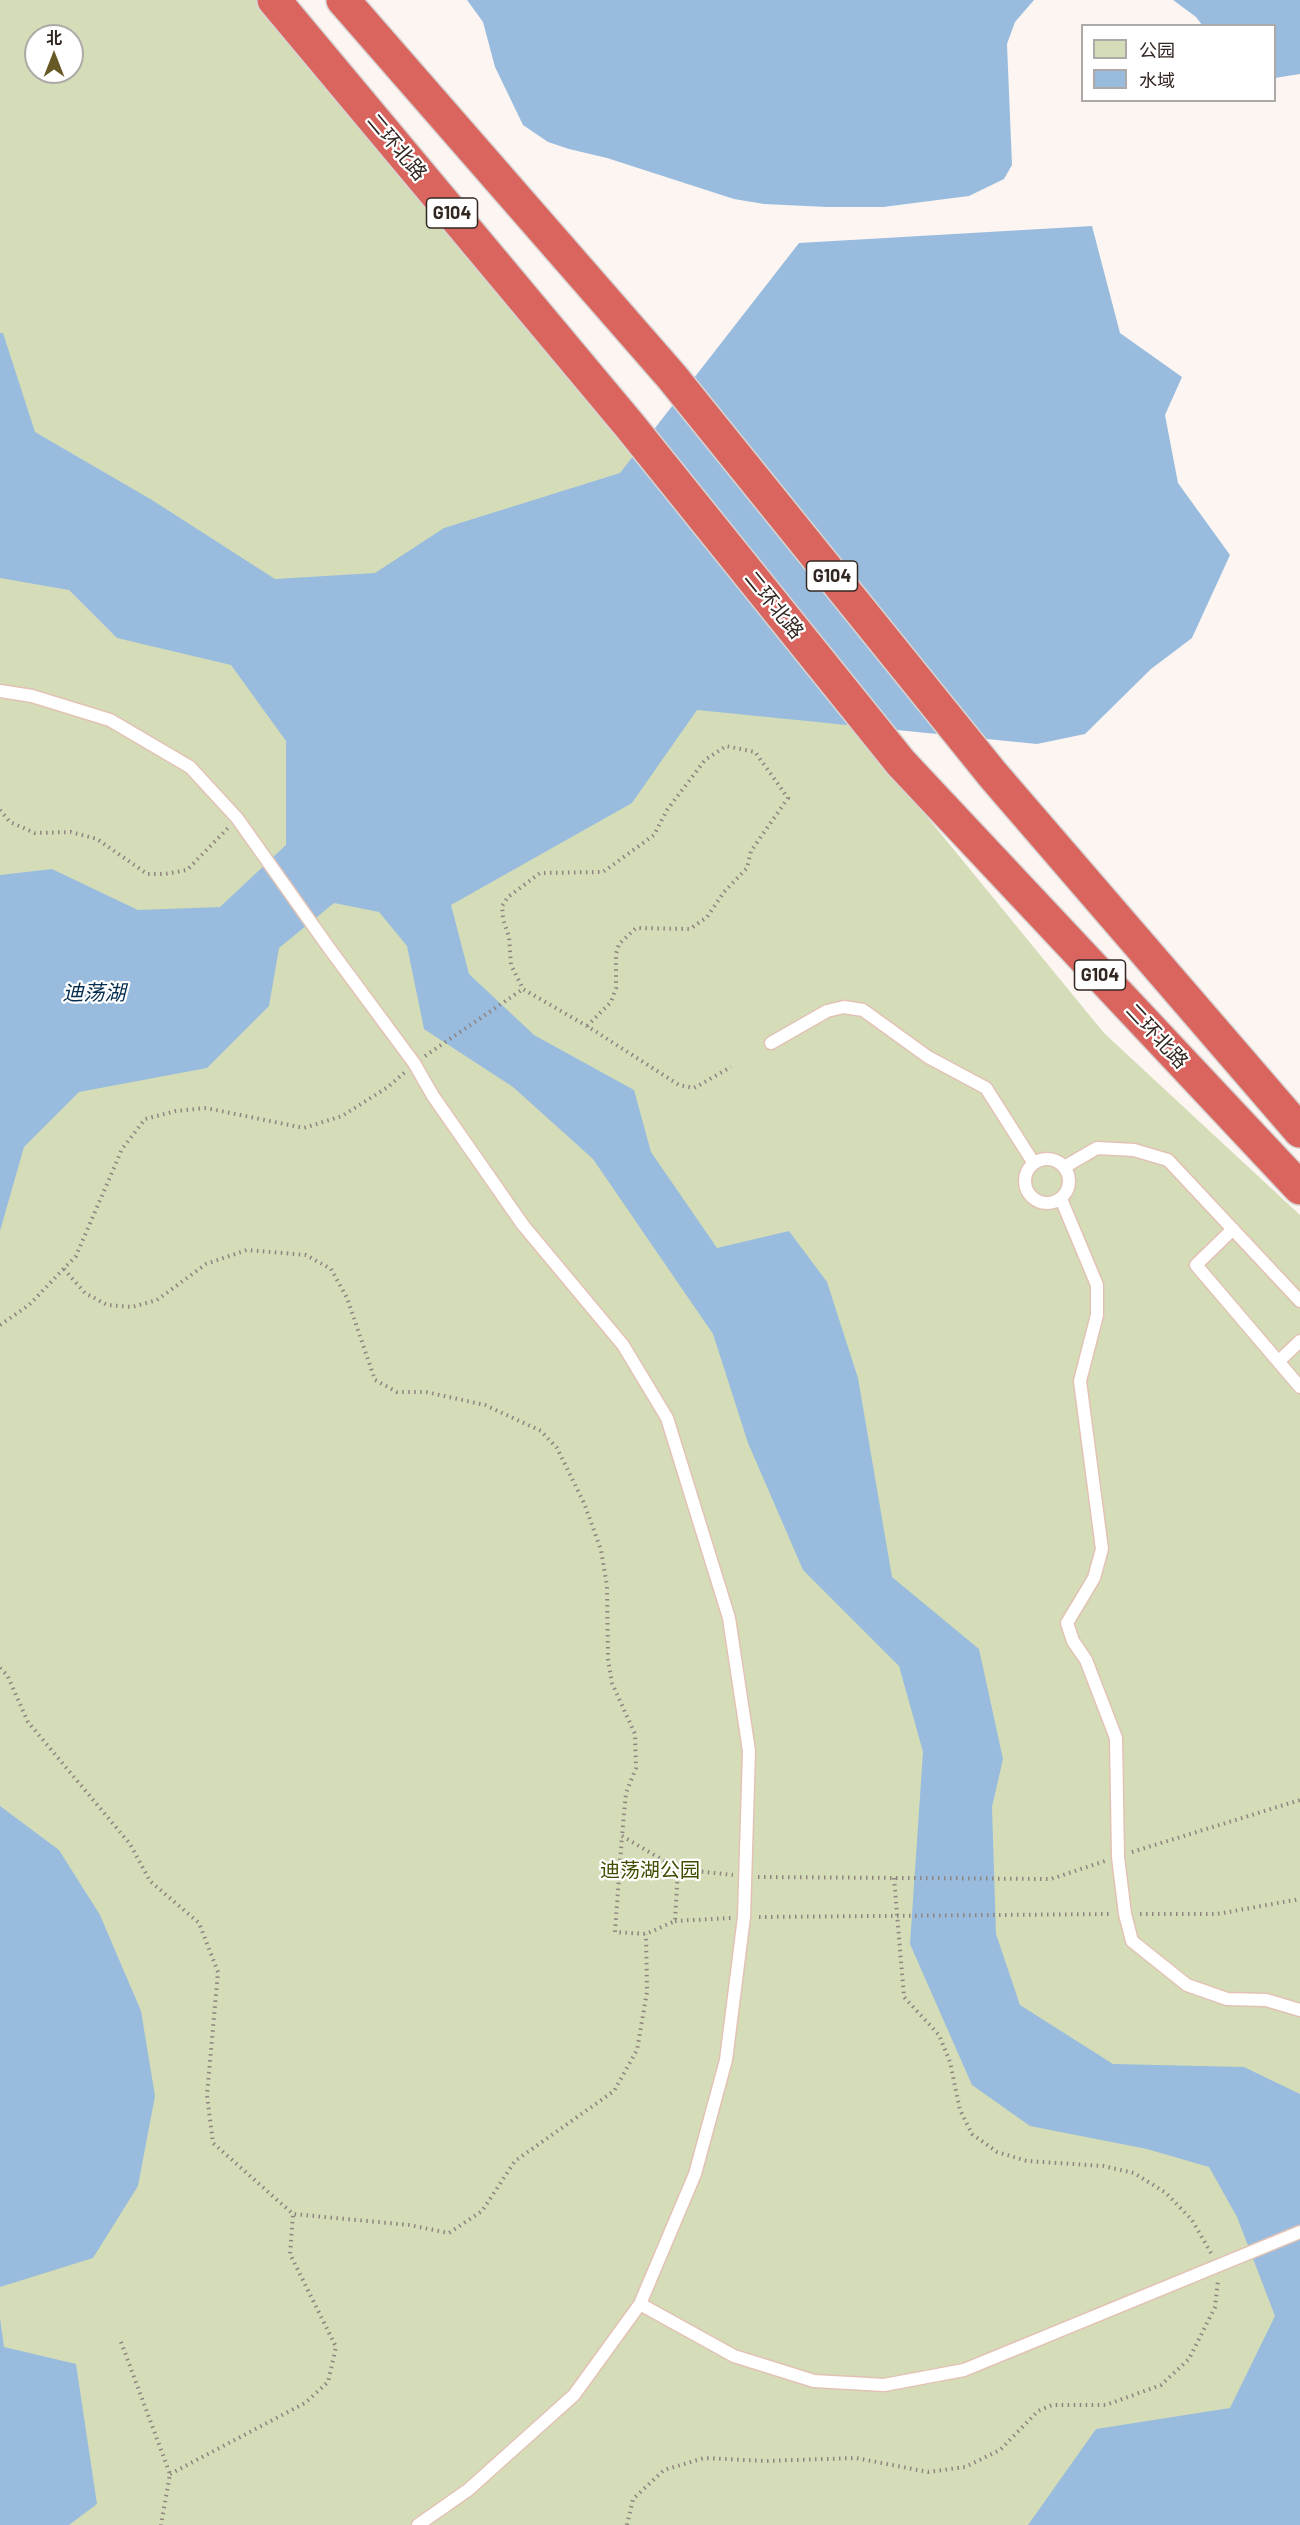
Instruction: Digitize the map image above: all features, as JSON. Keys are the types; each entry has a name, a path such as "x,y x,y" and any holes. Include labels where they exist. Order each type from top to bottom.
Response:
{"highway":[{"name":"二环北路","path":"274,0 630,426 901,763 1300,1188"},
{"name":"G104","path":"343,0 672,377 993,776 1300,1131"}],"lane":[{"path":"0,691 32,696 110,720 190,767 237,818 414,1063 434,1096 523,1225 623,1345 667,1418 729,1618 748,1751 744,1917 726,2060 694,2174 640,2304 574,2395 468,2490 418,2525"},
{"path":"771,1043 827,1011 844,1007 863,1010 928,1057 986,1088 1033,1162"},
{"path":"1066,1166 1097,1148 1134,1150 1168,1160 1300,1301"},
{"path":"1050,1158 1066,1166 1070,1184 1061,1199 1044,1204 1029,1195 1024,1178 1033,1162 1050,1158"},
{"path":"1061,1199 1097,1285 1097,1316 1080,1381 1102,1549 1094,1578 1068,1623 1073,1641 1086,1660 1116,1738 1118,1857 1125,1914 1132,1941 1187,1985 1227,1999 1266,2000 1300,2010"},
{"path":"1233,1229 1196,1265 1300,1387"},
{"path":"1279,1361 1300,1341"},
{"path":"640,2304 734,2356 814,2381 884,2385 964,2370 1300,2232"}],"path":[{"path":"587,1026 611,1002 616,988 616,954 619,944 636,928 690,929 707,917 724,892 747,868 751,851 788,798 756,752 726,746 705,760 667,810 654,835 603,872 540,873 508,897 502,906 503,919 510,937 511,965 523,989 679,1084 694,1088 731,1066"},
{"path":"0,810 10,822 35,833 71,832 97,839 147,874 187,870 237,818"},
{"path":"0,1325 29,1305 76,1256 122,1149 146,1119 176,1111 206,1108 304,1128 342,1116 388,1087 414,1063 523,989"},
{"path":"64,1269 85,1293 107,1305 132,1307 157,1300 206,1264 247,1250 306,1255 331,1269 347,1298 375,1380 397,1392 426,1392 485,1405 541,1431 557,1448 584,1503 601,1550 607,1586 608,1659 612,1683 635,1734 636,1768 626,1794 615,1932 646,1934 675,1921 744,1917 1217,1914 1300,1899"},
{"path":"0,1668 7,1675 28,1722 130,1844 150,1881 200,1923 218,1972 207,2094 213,2143 292,2214 409,2225 449,2233 482,2211 515,2161 614,2091 637,2050 647,1992 646,1934"},
{"path":"622,1836 678,1869 745,1876 1051,1879 1194,1831 1300,1800"},
{"path":"675,1921 678,1869"},
{"path":"627,2525 633,2499 664,2470 704,2458 766,2461 856,2458 928,2472 965,2467 1000,2450 1038,2411 1052,2405 1106,2405 1161,2385 1189,2359 1215,2307 1221,2265 1192,2220 1166,2193 1134,2173 1103,2166 1027,2161 997,2152 972,2134 960,2110 950,2062 939,2035 904,1997 895,1915 894,1878"},
{"path":"170,2474 305,2403 328,2382 336,2347 290,2253 292,2214"},
{"path":"121,2342 170,2474 162,2524"}],"green space":[{"name":"迪荡湖公园","path":"0,0 258,0 1104,1033 1300,1215 1300,2525 0,2525"}],"water":[{"path":"467,0 1034,0 1015,22 1007,44 1012,165 1004,179 969,196 883,207 764,204 734,199 607,158 548,142 523,125 495,67 483,22"},
{"path":"1173,0 1300,0 1300,74 1276,78 1276,24 1201,24 1196,17"},
{"name":"迪荡湖","path":"1092,226 1120,333 1182,377 1165,415 1178,483 1230,555 1192,638 1151,669 1085,734 1037,744 697,710 632,803 451,905 469,974 534,1035 634,1090 651,1152 717,1248 789,1231 827,1282 858,1378 892,1577 979,1649 1003,1759 992,1807 996,1934 1020,2005 1113,2064 1244,2067 1300,2094 1300,2525 1028,2525 1096,2429 1230,2408 1275,2316 1237,2217 1209,2167 1147,2149 1030,2126 972,2085 910,1944 923,1752 899,1666 803,1570 748,1443 713,1334 593,1159 513,1087 424,1029 407,946 379,912 334,903 279,948 269,1006 207,1068 79,1092 24,1147 0,1231 0,875 52,869 138,910 220,907 286,845 286,741 231,665 117,638 69,590 0,578 0,333 3,333 35,432 152,500 275,579 375,573 444,528 620,473 799,243"},
{"path":"0,1806 59,1850 100,1915 141,2011 155,2096 138,2186 93,2258 0,2287"},
{"path":"0,2318 4,2347 76,2364 97,2504 69,2525 0,2525"}]}
